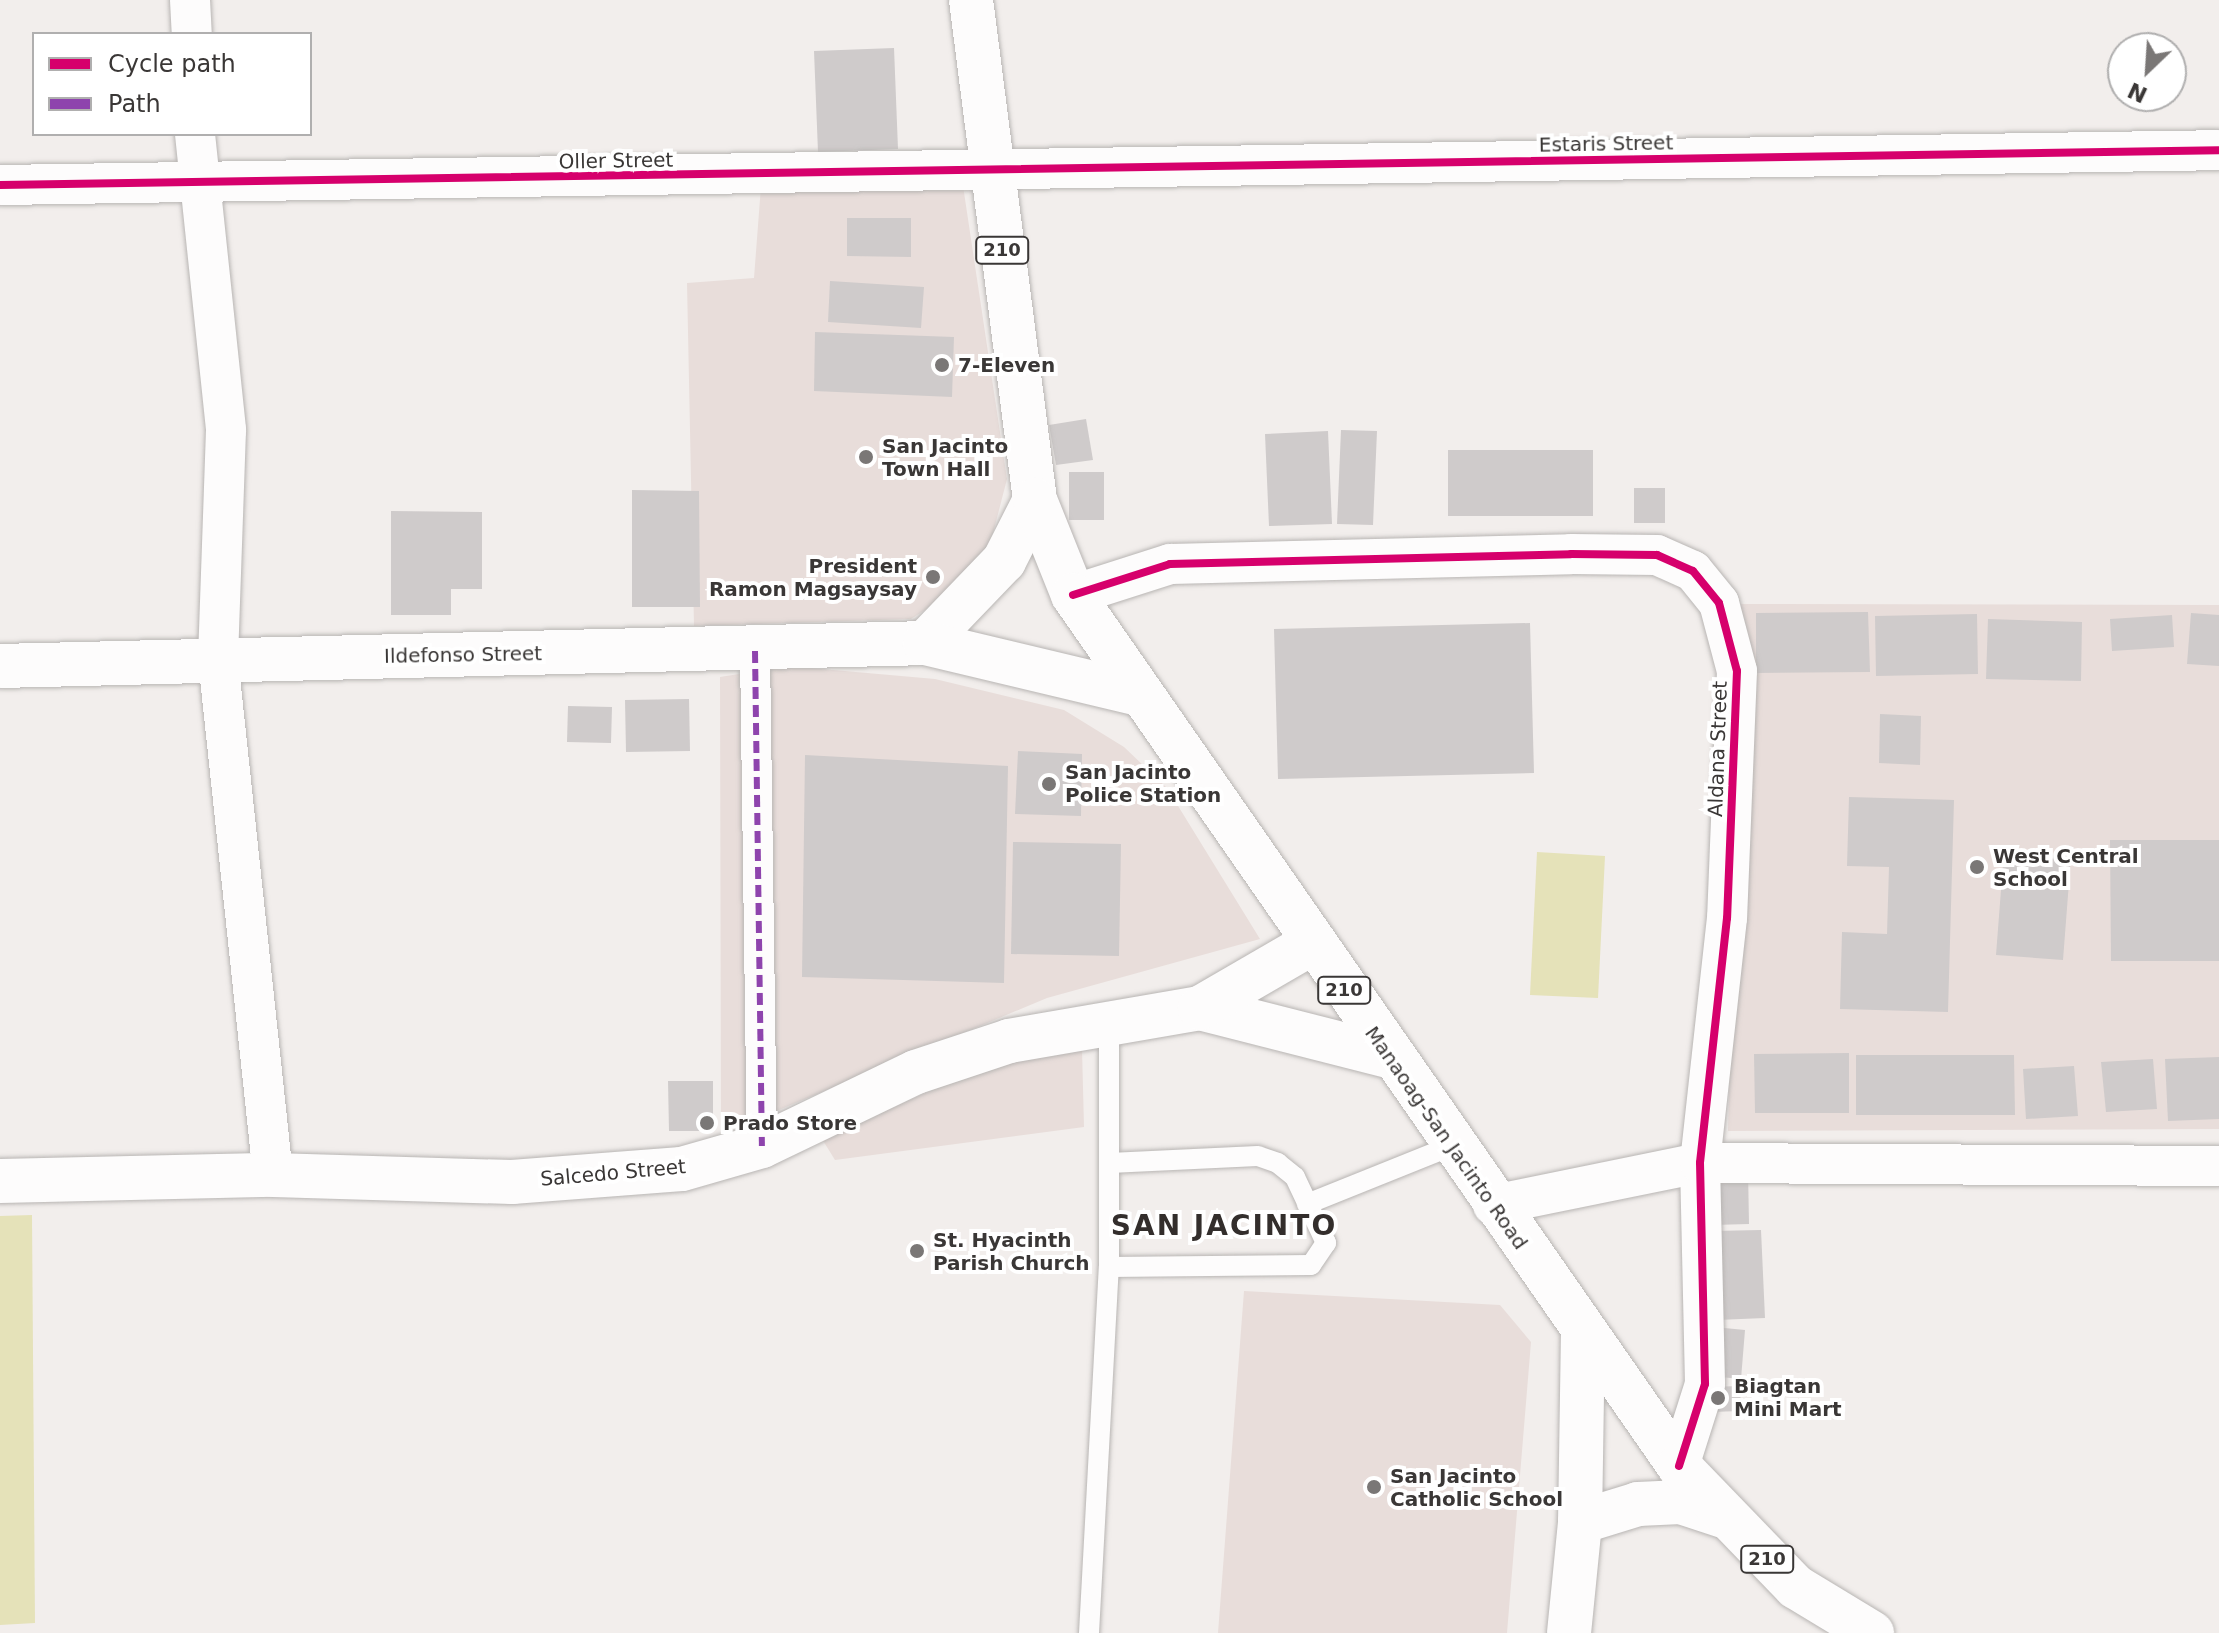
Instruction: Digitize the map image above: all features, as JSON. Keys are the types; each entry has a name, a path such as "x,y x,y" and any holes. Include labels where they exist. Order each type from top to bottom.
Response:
{"main road":[{"name":"Manaoag-San Jacinto Road","path":"971,0 1035,500 1073,595 1583,1336 1679,1466"},
{"path":"925,643 1004,561 1035,500"},
{"name":"Ildefonso Street","path":"0,666 218,659 755,651 925,643 1139,694"},
{"name":"Salcedo Street","path":"0,1181 273,1175 512,1182 627,1176 762,1146 916,1072 1009,1041 1200,1008 1312,943"},
{"name":"Salcedo Street","path":"1200,1008 1389,1056"},
{"path":"1569,1633 1580,1522 1583,1336"},
{"name":"210","path":"1679,1466 1723,1516 1796,1587 1872,1633"},
{"path":"1580,1522 1638,1504 1681,1502 1723,1516"}],"street":[{"path":"190,0 192,32"},
{"path":"195,136 197,185 226,430 218,659 273,1175"},
{"name":"Estaris Street","path":"993,169 2219,150"},
{"name":"Oller Street","path":"0,185 197,185 993,169"},
{"name":"Aldana Street","path":"1073,595 1170,564 1657,555 1693,571 1719,603 1737,671 1727,918 1700,1163 1705,1384 1679,1466"},
{"path":"755,651 762,1146"},
{"path":"1493,1205 1700,1163 2219,1166"}],"lane":[{"path":"1089,1633 1109,1267 1109,1026"},
{"path":"1307,1204 1451,1146"},
{"path":"1109,1163 1258,1156 1295,1177 1326,1243 1311,1265 1109,1267"}],"shaded area":[{"path":"962,179 1007,479 991,541 965,584 911,619 694,626 687,283 754,278 761,186"},
{"name":"West Central School","path":"1741,604 2219,605 2219,1129 1728,1131"},
{"path":"788,666 935,679 1064,710 1124,747 1167,788 1260,939 1047,998 721,1134 720,677"},
{"path":"1537,852 1605,856 1598,998 1530,995"},
{"path":"1082,1049 1084,1127 835,1160 822,1139 997,1061"},
{"path":"32,1215 35,1623 0,1625 0,1216"},
{"name":"San Jacinto Catholic School","path":"1244,1291 1500,1305 1531,1342 1507,1633 1218,1633"}],"building":[{"path":"894,48 898,149 818,152 814,51"},
{"path":"847,218 911,218 911,257 847,256"},
{"path":"830,281 924,287 921,328 828,322"},
{"path":"815,332 954,337 952,397 814,391"},
{"path":"1086,419 1093,460 1056,465 1049,425"},
{"path":"1341,430 1377,431 1373,525 1337,524"},
{"path":"1328,431 1332,524 1269,526 1265,434"},
{"path":"1448,450 1593,450 1593,516 1448,516"},
{"path":"1069,472 1104,472 1104,520 1069,520"},
{"path":"1634,488 1665,488 1665,523 1634,523"},
{"path":"632,490 699,491 700,607 632,607"},
{"path":"391,511 482,512 482,589 451,589 451,615 391,615"},
{"path":"1868,612 1870,672 1756,673 1756,613"},
{"path":"2191,613 2219,615 2219,666 2187,664"},
{"path":"1977,614 1978,674 1876,676 1875,616"},
{"path":"2172,615 2174,647 2112,651 2110,619"},
{"path":"1988,619 2082,622 2081,681 1986,679"},
{"path":"1530,623 1534,773 1278,779 1274,629"},
{"path":"689,699 690,751 626,752 625,700"},
{"path":"568,706 612,707 611,743 567,742"},
{"path":"1880,714 1921,716 1920,765 1879,763"},
{"name":"San Jacinto Police Station","path":"1018,751 1082,754 1081,816 1015,814"},
{"path":"805,755 1008,766 1004,983 802,977"},
{"path":"1849,797 1954,800 1948,1012 1840,1009 1842,932 1887,934 1889,867 1847,866"},
{"path":"2110,840 2219,840 2219,961 2111,961"},
{"path":"1013,842 1121,844 1119,956 1011,954"},
{"path":"2004,851 2071,856 2063,960 1996,955"},
{"path":"1849,1053 1849,1113 1755,1113 1754,1054"},
{"path":"1856,1055 2014,1055 2015,1115 1856,1115"},
{"path":"2219,1057 2219,1119 2168,1121 2165,1059"},
{"path":"2153,1059 2157,1109 2106,1112 2101,1062"},
{"path":"2074,1066 2078,1116 2026,1119 2023,1069"},
{"path":"668,1081 713,1081 713,1131 669,1131"},
{"path":"1748,1170 1749,1224 1713,1225 1711,1171"},
{"path":"1761,1230 1765,1318 1717,1320 1713,1231"},
{"path":"1714,1327 1745,1330 1741,1379 1710,1376"},
{"path":"1740,1386 1741,1411 1710,1412 1709,1387"}],"marked path":[{"path":"755,651 762,1146"}],"cycle path":[{"path":"0,185 2219,150"},
{"path":"1073,595 1170,564 1571,554 1657,555 1693,571 1719,603 1737,671 1727,918 1700,1163 1705,1384 1679,1466"}],"place":[{"name":"7-Eleven","path":"942,365"},
{"name":"San Jacinto Town Hall","path":"866,457"},
{"name":"President Ramon Magsaysay","path":"933,577"},
{"name":"San Jacinto Police Station","path":"1049,784"},
{"name":"West Central School","path":"1977,867"},
{"name":"Prado Store","path":"707,1123"},
{"name":"St. Hyacinth Parish Church","path":"917,1251"},
{"name":"Biagtan Mini Mart","path":"1718,1398"},
{"name":"San Jacinto Catholic School","path":"1374,1487"}],"district":[{"name":"SAN JACINTO","path":"1224,1226"}]}
